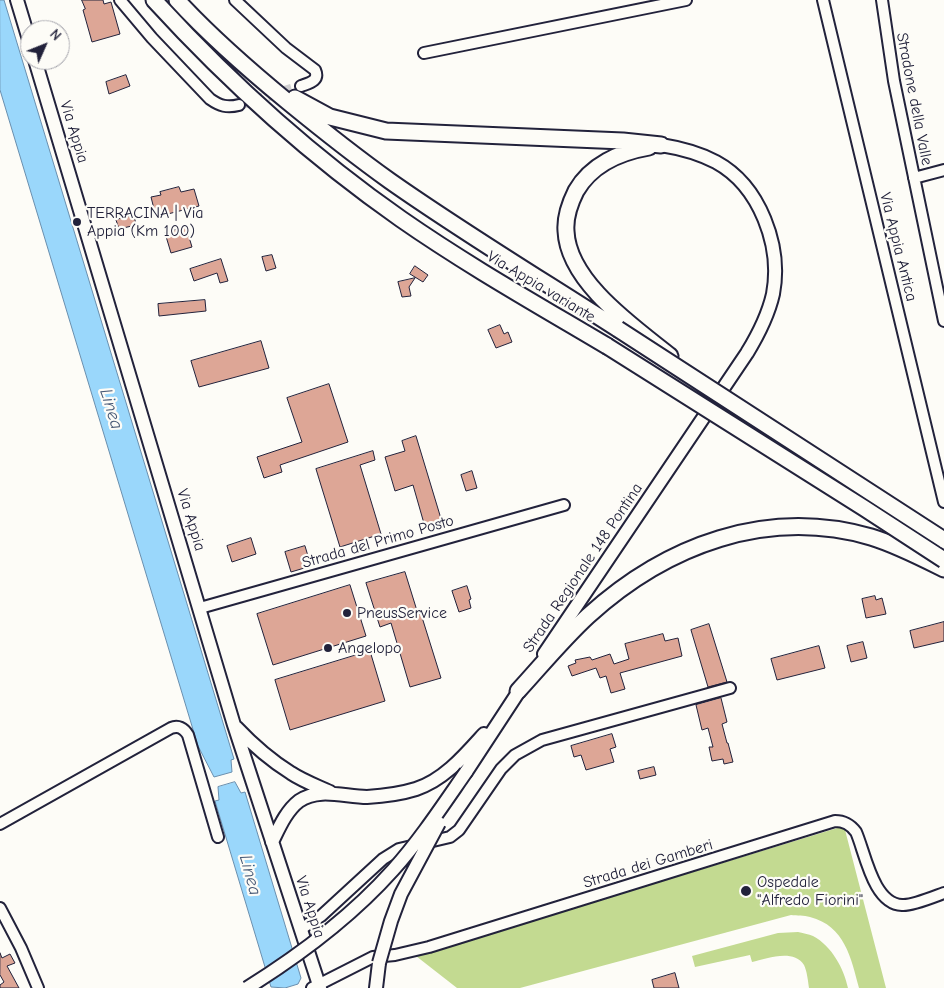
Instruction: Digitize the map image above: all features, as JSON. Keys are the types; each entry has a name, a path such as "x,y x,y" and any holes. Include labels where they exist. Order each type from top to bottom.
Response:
{"highway":[{"name":"Via Appia variante","path":"154,0 227,74 300,140 400,218 456,255 607,346 944,560"},
{"name":"Via Appia variante","path":"177,0 195,20 260,79 326,133 382,175 456,226 621,324 714,392 944,540"},
{"path":"195,20 273,84 330,117 386,131 623,141 661,145"},
{"path":"621,324 576,265 566,234 567,215 578,188 600,166 639,148 661,145"},
{"path":"518,691 580,624 617,592 645,573 682,553 726,536 783,527 818,528 846,532 894,545 944,569"}],"main road":[{"path":"17,0 23,20"},
{"name":"Via Appia","path":"38,70 234,725 301,929 317,987"},
{"name":"Strada Regionale 148 Pontina","path":"247,988 306,949 347,915 376,888 409,850 466,772 518,691 751,346 766,315 775,280 774,256 769,232 760,209 747,190 716,162 689,151 661,145"},
{"path":"272,842 289,812 306,797 332,794 367,796 399,793 428,784 463,757 518,691"},
{"path":"234,725 273,762 332,794"},
{"path":"376,988 379,964 401,894 466,772"}],"street":[{"path":"120,0 152,38 210,99 219,105 239,105"},
{"path":"235,0 286,48 315,70 316,79 311,83 301,86"},
{"path":"424,53 686,0"},
{"name":"Via Appia Antica","path":"824,0 944,502"},
{"name":"Stradone della Valle","path":"882,0 894,81 944,321"},
{"path":"914,178 944,170"},
{"name":"Strada del Primo Posto","path":"200,608 564,505"},
{"path":"301,929 321,916 383,859 399,849 450,838 459,830 501,769 515,755 542,740 730,688"},
{"path":"0,824 171,728 177,727 183,729 188,734 218,837"},
{"name":"Strada dei Gamberi","path":"317,987 373,958 395,955 429,946 835,821 846,823 853,828 858,836 872,876 883,894 890,901 898,905 905,905 944,894"},
{"path":"0,908 21,948 38,988"}],"green space":[{"name":"Ospedale \"Alfredo Fiorini\"","path":"844,826 886,988 859,988 849,955 839,936 822,921 810,917 791,915 520,988 457,988 416,956"},
{"path":"798,932 813,936 826,946 844,973 848,988 809,988 804,965 793,957 786,956 752,962 750,955 695,967 692,956 778,933"}],"water":[{"name":"Linea","path":"0,0 4,0 20,53 20,70 25,70 234,759 231,760 232,772 214,777 198,746 0,90"},
{"name":"Linea","path":"235,782 241,793 245,792 301,978 298,984 285,988 271,987 215,801 219,800 218,787"}],"building":[{"path":"82,0 103,0 104,4 111,2 120,34 92,42"},
{"path":"126,75 130,86 109,94 106,82"},
{"path":"179,187 181,192 194,189 199,206 156,217 151,197 161,195 160,192"},
{"path":"134,215 136,225 119,229 116,220"},
{"path":"186,227 192,247 171,253 165,233"},
{"path":"272,255 276,268 266,271 262,257"},
{"path":"221,259 228,281 220,283 217,273 194,281 190,269"},
{"path":"415,266 428,275 423,282 410,274"},
{"path":"415,278 409,287 411,296 402,297 398,282"},
{"path":"205,300 206,311 159,316 158,304"},
{"path":"500,325 504,334 508,332 512,342 496,348 488,330"},
{"path":"261,341 269,368 199,387 191,361"},
{"path":"329,384 348,442 280,465 282,472 264,478 257,457 302,442 287,398"},
{"path":"416,436 442,522 425,527 413,485 395,491 385,457 405,451 402,441"},
{"path":"373,451 375,460 360,465 381,534 340,547 316,469"},
{"path":"472,471 477,488 466,491 461,475"},
{"path":"251,538 256,554 232,562 227,546"},
{"path":"305,546 311,566 291,572 285,552"},
{"path":"405,572 418,614 421,614 441,678 410,687 391,623 380,627 366,583"},
{"path":"350,585 366,636 273,665 257,614"},
{"path":"467,586 471,599 469,600 471,608 459,612 452,591"},
{"path":"875,596 876,600 882,598 886,614 866,618 862,599"},
{"path":"944,622 944,641 914,648 910,631"},
{"path":"709,624 727,682 708,687 691,630"},
{"path":"663,634 665,641 678,638 682,656 620,673 625,689 611,693 606,676 600,678 596,668 572,676 568,666 576,663 575,660 590,657 592,660 610,654 614,664 629,659 625,644"},
{"path":"863,642 867,658 851,662 847,646"},
{"path":"819,646 825,668 777,680 771,659"},
{"path":"370,651 385,701 290,730 275,680"},
{"path":"721,698 727,722 722,724 733,762 724,764 723,759 712,761 709,747 713,747 708,728 702,730 696,705"},
{"path":"612,734 616,747 610,749 614,762 586,770 581,755 574,757 571,746"},
{"path":"654,767 656,775 640,779 638,771"},
{"path":"0,953 2,958 10,954 15,963 7,966 19,988 0,988 0,985 4,982 0,975"},
{"path":"675,973 679,988 654,988 652,980"}],"tunnel":[{"path":"239,105 301,86"}],"place":[{"name":"TERRACINA | Via Appia (Km 100)","path":"77,222"},
{"name":"PneusService","path":"347,613"},
{"name":"Angelopo","path":"328,648"},
{"name":"Ospedale \"Alfredo Fiorini\"","path":"746,891"}]}
